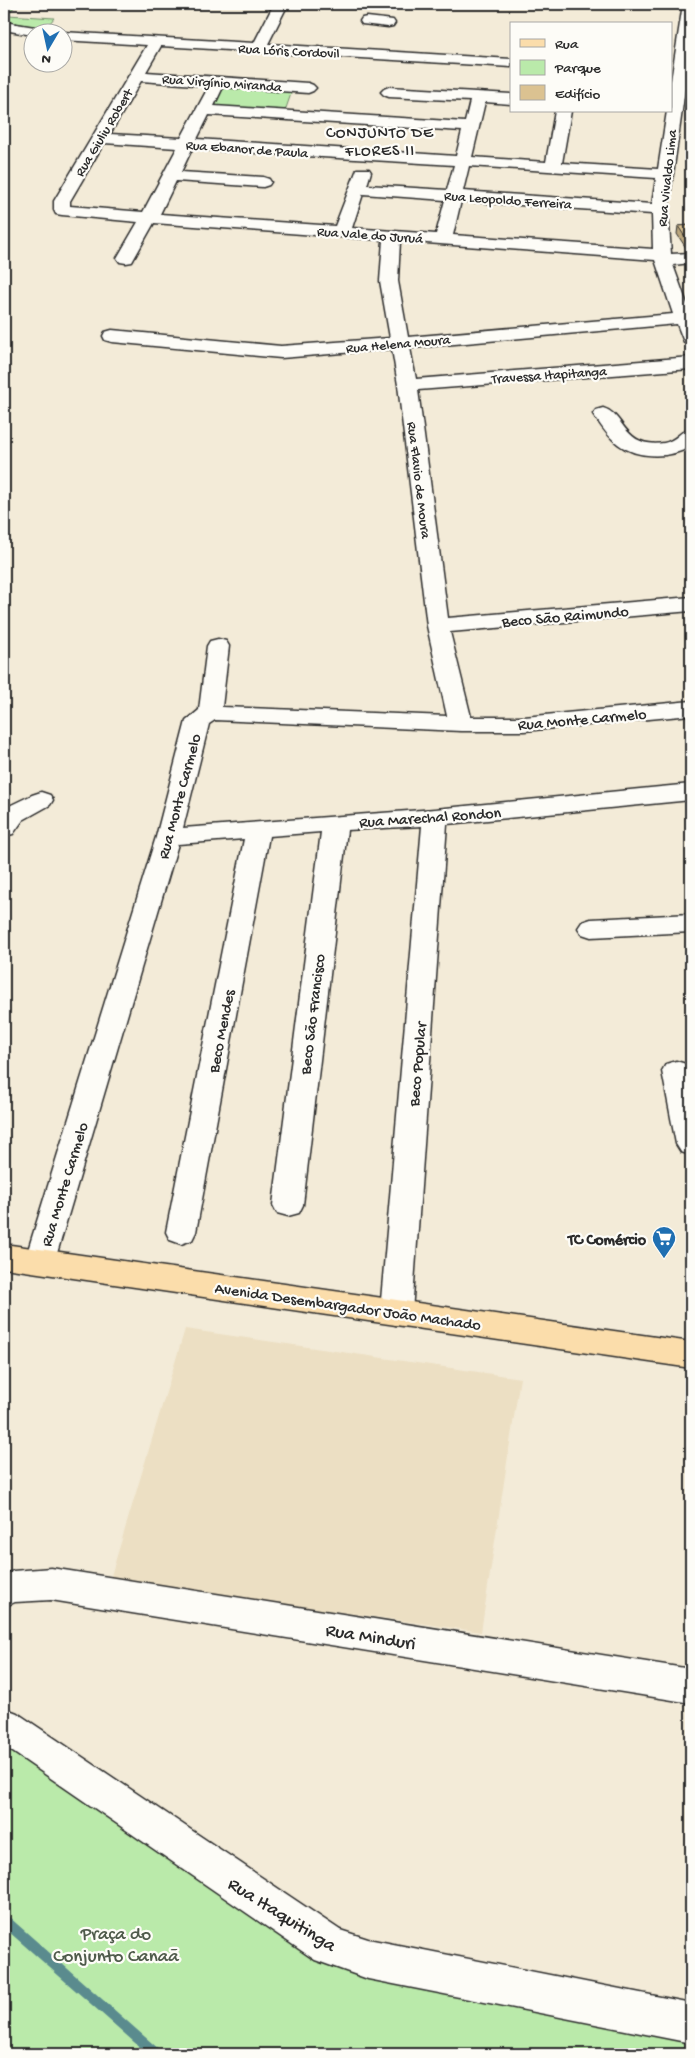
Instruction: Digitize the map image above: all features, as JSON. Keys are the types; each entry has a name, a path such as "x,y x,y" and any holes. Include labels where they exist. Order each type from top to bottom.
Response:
{"main road":[{"name":"Avenida Desembargador João Machado","path":"4,1256 691,1355"}],"street":[{"path":"258,49 281,4"},
{"name":"Rua Vivaldo Lima","path":"690,4 660,210 663,258 691,338"},
{"path":"367,21 388,23"},
{"path":"4,26 22,29"},
{"path":"4,32 22,33"},
{"name":"Rua Lóris Cordovil","path":"72,37 326,52 377,49 400,57 510,64"},
{"name":"Rua Giuliu Robert","path":"77,212 62,210 62,201 156,42"},
{"path":"295,116 326,52"},
{"path":"380,121 400,57"},
{"name":"Rua Virgínio Miranda","path":"136,76 218,82 312,79"},
{"path":"126,258 171,176 218,82"},
{"path":"389,92 510,99"},
{"path":"443,239 479,97"},
{"path":"203,110 471,127"},
{"path":"553,167 563,112"},
{"path":"674,115 691,116"},
{"name":"Rua Ebanor de Paula","path":"99,138 664,174"},
{"path":"245,225 276,150"},
{"path":"342,232 369,156"},
{"path":"171,176 263,182"},
{"name":"Rua Leopoldo Ferreira","path":"357,189 660,210"},
{"name":"Rua Vale do Juruá","path":"77,212 443,239 663,258 691,258"},
{"name":"Rua Flavio de Moura","path":"392,235 389,281 408,385 438,626 461,724"},
{"name":"Rua Helena Moura","path":"112,336 281,352 684,318"},
{"name":"Travessa Itapitanga","path":"408,385 691,363"},
{"path":"603,414 617,433 628,442 641,447 659,449 677,446 688,441 691,434"},
{"name":"Beco São Raimundo","path":"438,626 691,604"},
{"path":"210,713 218,646"},
{"name":"Rua Monte Carmelo","path":"40,1260 168,837 198,721 210,713 461,724 524,724 691,708"},
{"name":"Rua Marechal Rondon","path":"168,837 435,817 691,792"},
{"path":"4,828 14,814 41,800"},
{"name":"Beco Popular","path":"396,1312 435,817"},
{"name":"Beco São Francisco","path":"288,1205 335,823"},
{"name":"Beco Mendes","path":"181,1232 258,830"},
{"path":"592,928 691,924"},
{"path":"676,1071 691,1144"},
{"name":"Rua Minduri","path":"4,1591 13,1587 52,1584 691,1686"},
{"name":"Rua Itaquitinga","path":"4,1725 329,1946 368,1959 691,2023"}],"shaded area":[{"path":"185,1329 520,1378 481,1632 110,1579"}],"green space":[{"path":"4,5 14,7 8,15 54,18 51,22 22,22 22,24 4,21"},
{"path":"224,84 293,88 284,114 212,109"},
{"name":"Praça do Conjunto Canaã","path":"4,1734 339,1959 691,2044 691,2054 4,2054"}],"building":[{"path":"691,225 691,244 678,226"}],"waterway":[{"path":"4,1920 156,2054"}],"place":[{"name":"TC Comércio","path":"664,1259"}],"district":[{"name":"CONJUNTO DE FLORES II","path":"380,140"}]}
